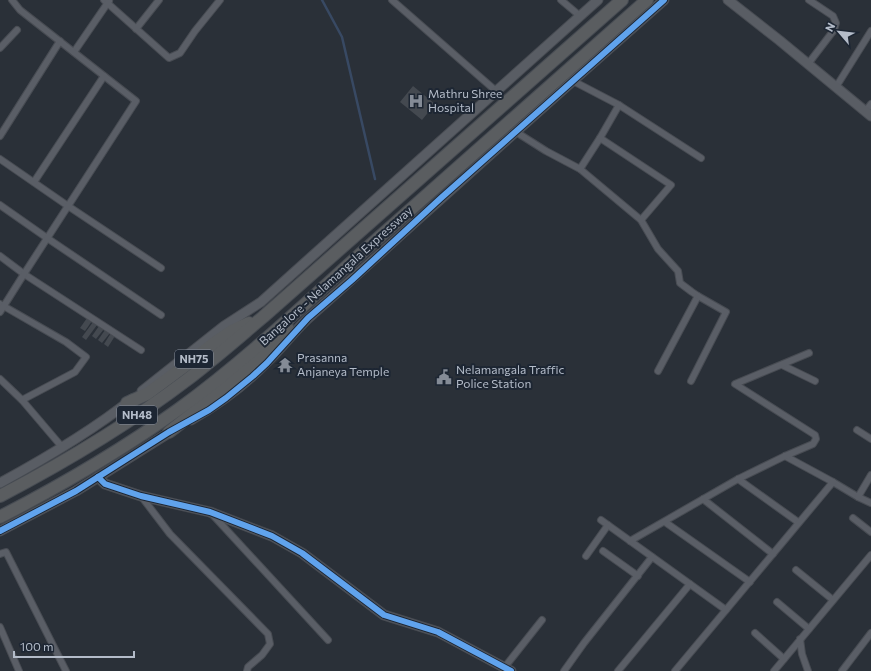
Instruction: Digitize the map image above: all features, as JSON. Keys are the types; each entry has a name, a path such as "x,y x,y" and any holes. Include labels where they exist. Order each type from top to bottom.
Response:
{"highway":[{"name":"Bangalore - Nelamangala Expressway","path":"0,496 96,442 144,411 188,379 263,317 622,0"},
{"name":"Bangalore - Nelamangala Expressway","path":"0,517 38,498 102,460 178,410 247,355 647,0"},
{"path":"169,432 260,358 276,341 304,305"},
{"name":"NH75","path":"127,403 147,394 232,331 263,317"}],"street":[{"path":"0,312 2,305 24,274 136,101 20,10 12,0"},
{"path":"136,29 159,0"},
{"path":"74,52 107,1 169,58 180,53 195,31 220,0"},
{"path":"392,0 496,91"},
{"path":"561,0 580,16"},
{"path":"127,403 224,326 261,302 598,0"},
{"path":"0,531 76,491 169,432 209,410 226,398 267,363 308,318 664,0"},
{"path":"728,0 868,114 871,104"},
{"path":"808,64 834,30 836,23 833,16 809,0"},
{"path":"0,48 17,30"},
{"path":"836,87 871,31"},
{"path":"0,136 60,41"},
{"path":"34,182 104,76"},
{"path":"573,81 619,105 702,158"},
{"path":"580,169 619,105"},
{"path":"516,132 546,151 580,169 641,220 658,249 678,271 680,283 698,296 726,312 691,381"},
{"path":"600,138 671,185 641,220"},
{"path":"0,158 68,206 161,268"},
{"path":"0,205 161,315"},
{"path":"0,256 24,274 141,350"},
{"path":"658,371 698,296"},
{"path":"2,305 66,342 86,357 75,372 22,400"},
{"path":"630,541 738,479 813,444 816,439 816,435 736,384 809,353"},
{"path":"782,365 815,381"},
{"path":"0,379 22,400 62,447"},
{"name":"NH75","path":"0,482 24,470 62,447 127,403"},
{"path":"857,430 871,439"},
{"path":"785,456 871,503"},
{"path":"858,497 871,475"},
{"path":"98,477 105,484 141,496 210,512 272,536 302,553 384,615 438,632 507,669 542,620"},
{"path":"738,479 798,522"},
{"path":"675,671 833,482"},
{"path":"141,496 170,534 268,634 270,644 262,655 248,667 247,671"},
{"path":"703,499 773,554"},
{"path":"210,512 328,640"},
{"path":"853,518 871,532"},
{"path":"601,520 726,610"},
{"path":"665,522 750,582"},
{"path":"586,556 608,525"},
{"path":"603,551 638,576"},
{"path":"0,554 6,552 66,671"},
{"path":"774,671 871,555"},
{"path":"564,671 584,643 652,557"},
{"path":"796,570 833,600"},
{"path":"618,671 690,584"},
{"path":"777,602 809,629"},
{"path":"0,627 19,671"},
{"path":"755,633 784,659"},
{"path":"842,671 871,633"},
{"path":"800,639 802,654 808,671"}],"building":[{"path":"413,86 435,104 422,120 400,102"},
{"path":"87,318 92,321 85,331 80,328"},
{"path":"93,322 97,325 86,340 82,337"},
{"path":"99,326 104,329 96,339 92,336"},
{"path":"105,330 110,333 102,343 98,340"},
{"path":"111,333 115,336 108,347 104,344"}],"waterway":[{"path":"322,0 342,37 375,179"}],"cycle path":[{"path":"0,531 76,491 169,432 209,410 226,398 267,363 308,318 664,0"},
{"path":"98,477 105,484 141,496 210,512 272,536 302,553 384,615 438,632 511,671"}],"place":[{"name":"Mathru Shree Hospital","path":"416,101"},
{"name":"Prasanna Anjaneya Temple","path":"285,365"},
{"name":"Nelamangala Traffic Police Station","path":"444,377"}]}
